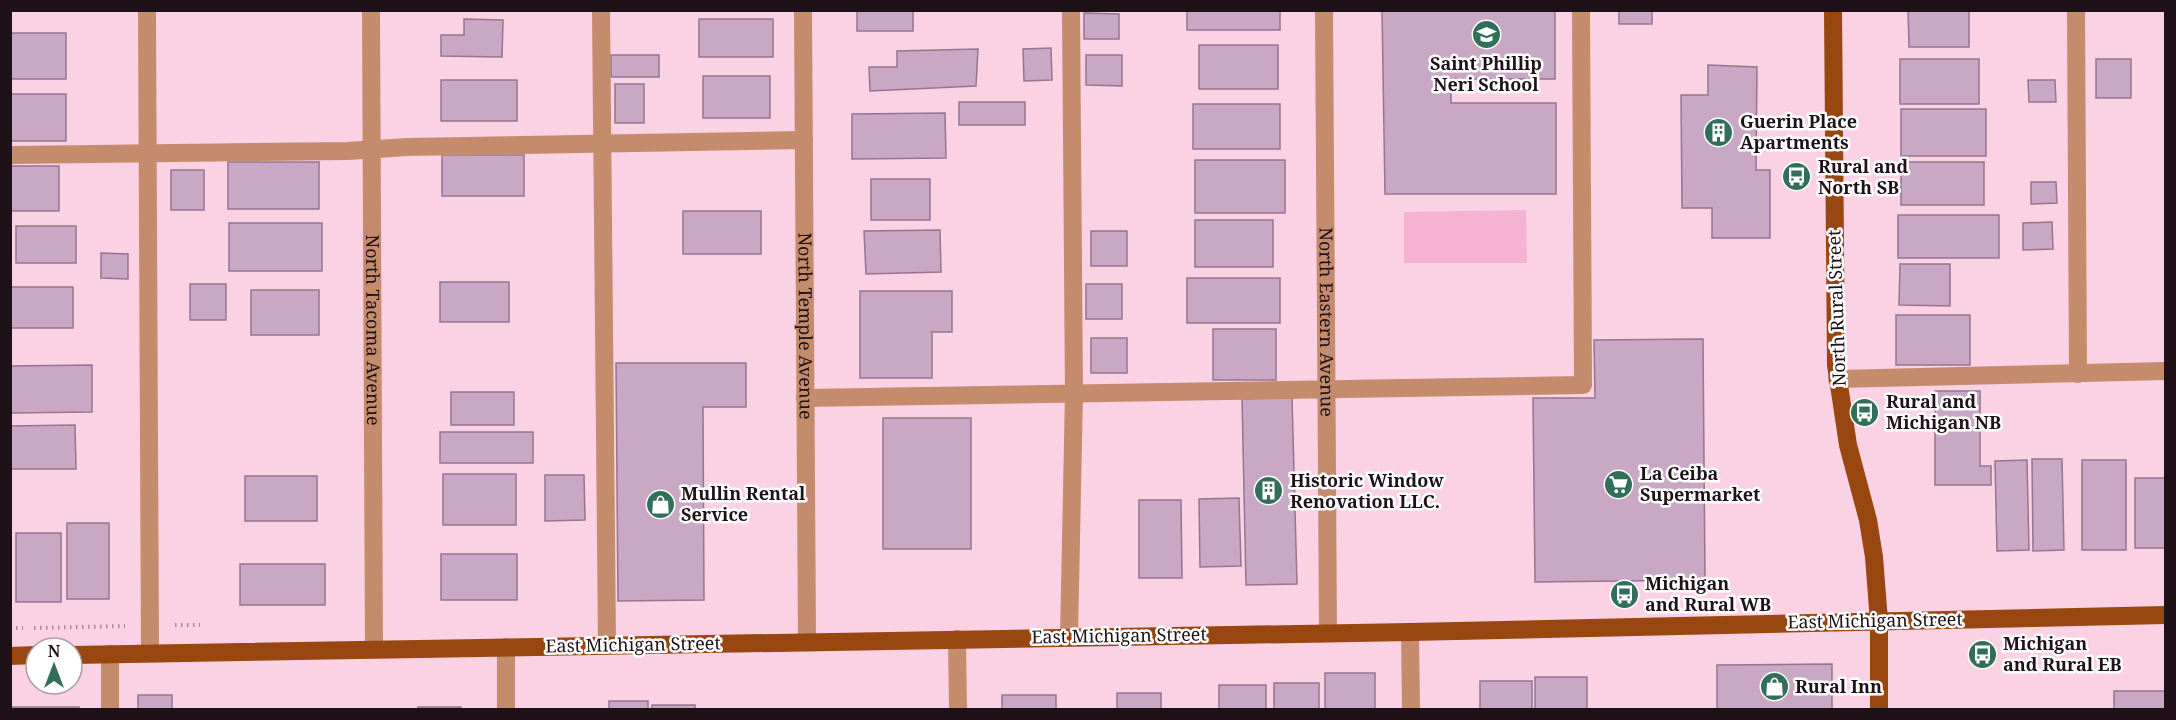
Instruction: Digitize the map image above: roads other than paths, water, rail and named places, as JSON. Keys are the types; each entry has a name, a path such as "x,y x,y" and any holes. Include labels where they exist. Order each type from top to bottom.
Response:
{"main road":[{"name":"North Rural Street","path":"1833,10 1838,379 1848,445 1871,539 1879,621 1880,710"},
{"name":"East Michigan Street","path":"84,655 1410,632 2166,615"}],"street":[{"path":"147,10 150,653"},
{"name":"North Tacoma Avenue","path":"371,10 374,649"},
{"path":"601,10 607,646"},
{"name":"North Temple Avenue","path":"803,10 807,642"},
{"path":"1069,637 1074,393 1071,10"},
{"name":"North Eastern Avenue","path":"1324,10 1328,633"},
{"path":"805,398 1583,385 1581,10"},
{"path":"2076,10 2078,374"},
{"path":"10,155 371,150 407,147 804,140"},
{"path":"1838,379 2166,371"},
{"path":"1410,632 1411,710"},
{"path":"957,639 958,710"},
{"path":"506,647 506,710"},
{"path":"110,654 110,710"}],"place":[{"name":"Saint Phillip Neri School","path":"1486,35"},
{"name":"Guerin Place Apartments","path":"1719,132"},
{"name":"Rural and North SB","path":"1797,177"},
{"name":"Rural and Michigan NB","path":"1865,412"},
{"name":"La Ceiba Supermarket","path":"1619,484"},
{"name":"Historic Window Renovation LLC.","path":"1269,491"},
{"name":"Mullin Rental Service","path":"660,504"},
{"name":"Michigan and Rural WB","path":"1624,594"},
{"name":"Michigan and Rural EB","path":"1982,654"},
{"name":"Rural Inn","path":"1774,687"}]}
